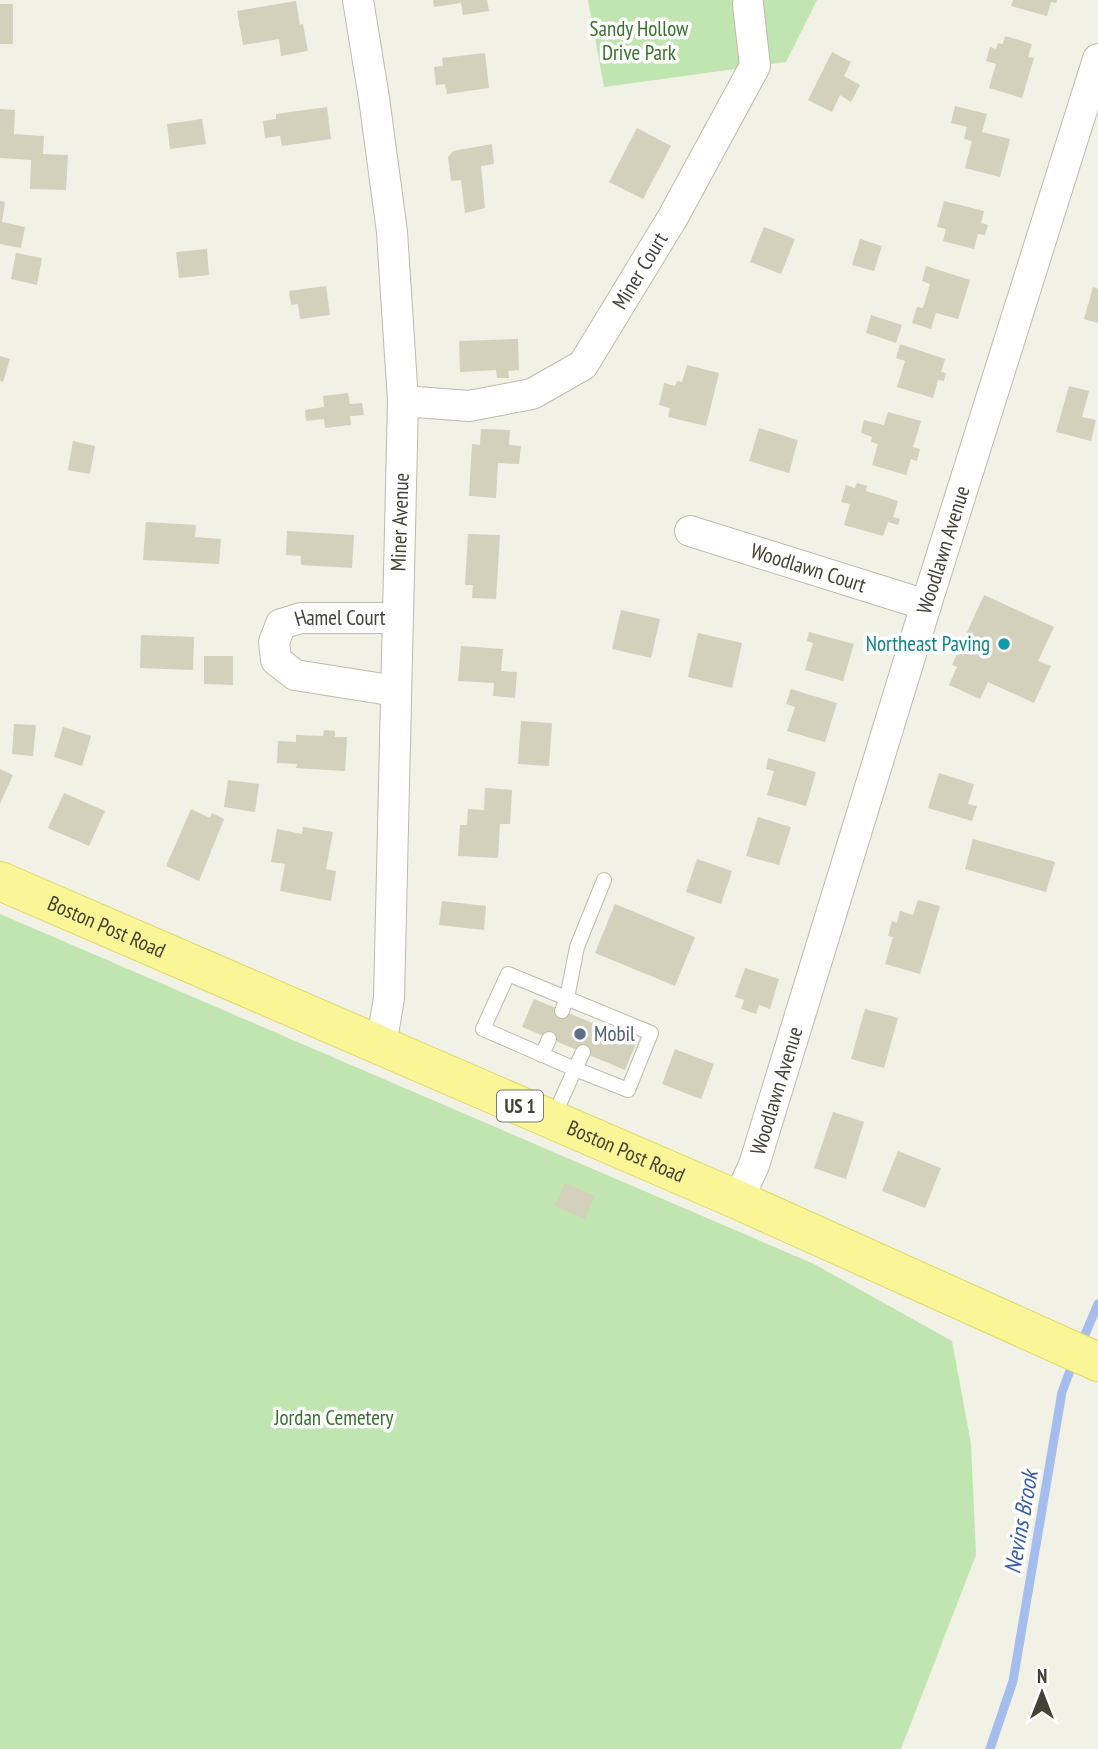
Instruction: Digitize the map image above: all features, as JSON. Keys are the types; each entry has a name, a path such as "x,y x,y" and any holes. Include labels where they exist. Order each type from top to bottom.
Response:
{"main road":[{"name":"Boston Post Road","path":"0,881 738,1200 1098,1362"}],"street":[{"name":"Miner Avenue","path":"358,0 392,232 403,401 389,998 381,1046"},
{"name":"Miner Court","path":"403,401 469,406 532,394 583,365 673,217 755,65 748,4"},
{"name":"Woodlawn Avenue","path":"738,1200 754,1166 926,605 1098,59"},
{"name":"Woodlawn Court","path":"690,531 926,605"},
{"name":"Hamel Court","path":"396,691 295,675 276,660 274,642 281,624 301,618 397,618"}],"lane":[{"path":"565,1004 577,947 604,880"},
{"path":"508,974 565,1004 598,1018 651,1033 628,1090 483,1029 508,974"},
{"path":"542,1055 550,1039"},
{"path":"552,1120 583,1052"}],"green space":[{"name":"Sandy Hollow Drive Park","path":"588,0 817,0 786,62 604,87"},
{"name":"Jordan Cemetery","path":"0,914 814,1264 952,1341 971,1444 976,1555 901,1749 0,1749"}],"building":[{"path":"433,0 487,0 489,11 463,15 461,3 434,7"},
{"path":"1013,0 1057,0 1056,3 1051,2 1047,16 1011,6"},
{"path":"296,1 308,51 281,56 279,39 243,45 237,11"},
{"path":"0,4 13,4 13,44 0,44"},
{"path":"1005,36 1032,44 1028,57 1034,58 1022,98 989,88 996,64 986,61 990,47 996,49 998,43 1003,44"},
{"path":"832,52 851,62 844,76 860,85 851,102 840,95 832,112 808,100"},
{"path":"485,53 489,88 447,94 445,84 436,85 434,67 443,66 442,58"},
{"path":"955,106 987,114 982,132 1010,139 1000,177 965,168 972,141 964,139 967,127 951,123"},
{"path":"327,107 331,139 282,146 280,136 265,138 263,121 276,119 276,114"},
{"path":"0,109 15,110 14,134 44,136 43,154 68,155 66,190 30,189 31,160 0,158"},
{"path":"202,119 206,144 170,149 167,124"},
{"path":"637,128 671,146 643,199 609,182"},
{"path":"492,144 494,164 481,166 485,208 465,213 461,180 451,181 448,157 453,151"},
{"path":"0,201 5,202 2,222 25,227 21,248 0,244"},
{"path":"944,201 984,211 981,223 988,225 985,235 978,234 974,249 943,241 946,229 937,227"},
{"path":"764,227 795,239 781,274 750,262"},
{"path":"860,239 882,246 874,271 852,265"},
{"path":"207,249 209,275 179,278 176,252"},
{"path":"16,253 42,258 37,285 11,279"},
{"path":"926,266 970,280 958,319 936,313 931,329 912,323 917,307 923,308 930,284 922,281"},
{"path":"326,286 330,315 300,319 298,304 291,305 289,291"},
{"path":"1093,287 1098,289 1098,323 1084,319"},
{"path":"871,315 902,325 896,343 866,333"},
{"path":"518,339 519,370 508,371 509,378 497,378 496,370 460,372 459,341"},
{"path":"900,344 945,359 941,372 946,373 944,381 938,380 933,398 897,387 905,361 896,358"},
{"path":"0,356 10,359 3,382 0,381"},
{"path":"687,365 719,373 706,426 668,417 670,408 659,405 664,383 675,386 677,381 682,382"},
{"path":"1069,386 1089,391 1082,417 1096,420 1091,441 1056,432"},
{"path":"348,393 350,404 362,403 364,415 350,416 351,425 325,428 324,419 306,421 305,410 324,407 323,396"},
{"path":"888,412 921,421 913,447 920,449 917,461 911,459 906,475 872,465 878,444 871,442 872,437 861,433 864,420 884,425"},
{"path":"759,428 798,440 789,473 749,461"},
{"path":"481,429 510,430 509,445 521,446 519,464 498,463 496,498 469,496 472,444 480,445"},
{"path":"73,441 95,446 90,474 68,470"},
{"path":"857,483 867,486 866,491 898,501 893,517 900,519 898,525 888,522 883,536 844,525 850,504 841,502 846,485 855,488"},
{"path":"146,522 196,525 195,537 221,539 219,564 143,560"},
{"path":"287,531 354,535 352,568 301,565 301,556 286,555"},
{"path":"468,534 500,535 496,599 472,598 473,585 465,585"},
{"name":"Northeast Paving","path":"984,595 1054,627 1038,661 1051,666 1034,703 988,682 980,699 949,685 957,667 952,665"},
{"path":"621,610 660,619 651,658 612,649"},
{"path":"809,632 854,644 843,681 805,670 813,643 807,641"},
{"path":"698,633 742,643 732,688 688,677"},
{"path":"141,635 194,637 193,670 140,668"},
{"path":"461,646 503,649 501,671 517,672 515,698 493,696 494,683 458,681"},
{"path":"204,656 233,656 233,685 204,684"},
{"path":"791,689 837,703 825,742 787,731 795,707 786,704"},
{"path":"521,721 552,723 549,766 518,764"},
{"path":"14,724 36,725 33,756 12,754"},
{"path":"63,727 91,736 82,766 54,757"},
{"path":"324,730 335,731 335,737 347,737 345,771 296,768 297,764 277,763 278,741 296,742 296,735 323,736"},
{"path":"768,758 816,772 806,806 767,795 774,771 766,769"},
{"path":"0,769 13,775 0,804"},
{"path":"939,773 974,784 968,804 977,806 972,821 928,808"},
{"path":"228,780 259,784 255,812 224,807"},
{"path":"485,788 512,790 510,824 500,824 498,858 458,856 460,825 467,825 468,809 484,810"},
{"path":"64,793 105,811 89,846 48,828"},
{"path":"191,809 210,818 212,813 224,819 199,881 166,866"},
{"path":"758,817 791,827 779,865 746,856"},
{"path":"303,827 333,832 326,869 336,871 331,901 280,891 285,864 271,862 277,829 302,834"},
{"path":"973,839 1055,862 1046,892 965,869"},
{"path":"697,859 732,871 721,904 686,892"},
{"path":"918,900 940,906 920,974 885,964 893,937 888,936 892,921 897,923 900,911 913,915"},
{"path":"442,901 486,906 484,930 439,925"},
{"path":"615,904 695,937 675,986 595,953"},
{"path":"745,968 779,979 770,1009 759,1005 756,1014 741,1009 744,1000 735,997"},
{"path":"534,999 637,1041 625,1070 522,1027"},
{"path":"865,1009 898,1018 884,1068 851,1059"},
{"path":"675,1049 714,1064 701,1099 662,1084"},
{"path":"833,1112 864,1122 846,1179 814,1168"},
{"path":"898,1151 941,1168 925,1208 882,1191"},
{"path":"565,1183 595,1196 585,1219 555,1206"}],"waterway":[{"name":"Nevins Brook","path":"1081,1344 1098,1304"},
{"name":"Nevins Brook","path":"990,1749 1013,1681 1062,1392 1074,1360"}],"place":[{"name":"Northeast Paving","path":"1004,644"},
{"name":"Mobil","path":"580,1034"}]}
